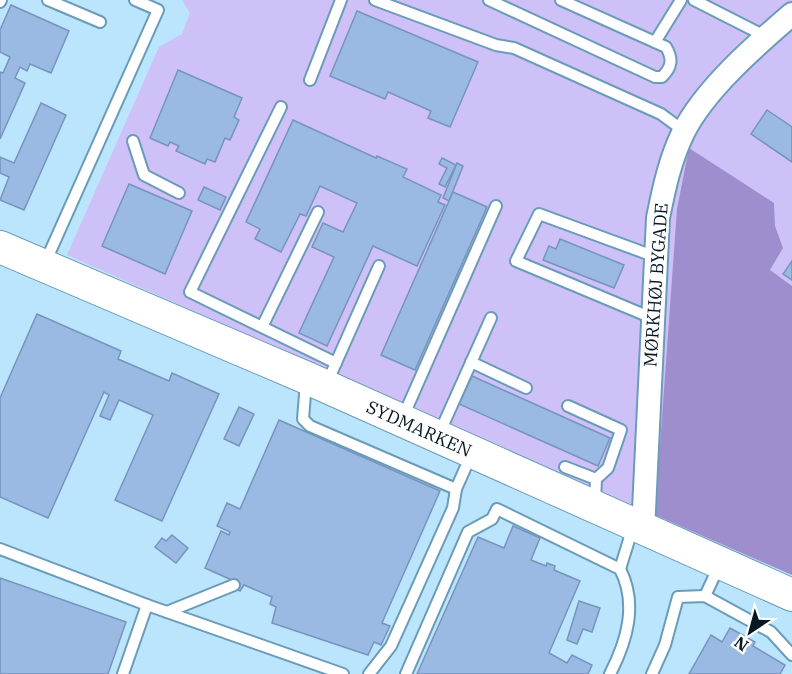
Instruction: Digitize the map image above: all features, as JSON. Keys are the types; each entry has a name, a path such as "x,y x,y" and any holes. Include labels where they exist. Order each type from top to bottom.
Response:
{"street":[{"name":"MØRKHØJ BYGADE","path":"638,529 658,218 667,173 684,131 717,84 765,36 792,14"},
{"name":"SYDMARKEN","path":"0,247 323,376 401,421 472,453 596,494 638,529 792,595"}],"lane":[{"path":"48,0 100,21"},
{"path":"44,266 158,10 135,0"},
{"path":"310,80 341,0"},
{"path":"375,0 496,45 514,48 661,114 684,131"},
{"path":"489,0 655,76 662,77 669,70 671,60 666,47 561,0"},
{"path":"655,42 681,0"},
{"path":"694,0 765,36"},
{"path":"281,107 190,292 262,327 323,376"},
{"path":"133,141 144,175 179,193"},
{"path":"401,421 496,206"},
{"path":"262,327 318,212"},
{"path":"652,318 516,261 539,214 656,258"},
{"path":"379,266 303,420 310,426 456,489"},
{"path":"437,437 491,318"},
{"path":"471,362 526,388"},
{"path":"565,467 596,494 621,430 568,406"},
{"path":"369,674 391,646 453,508 456,489 472,453"},
{"path":"406,674 468,532 492,519 497,509 620,569 626,581 630,619 623,649 610,674"},
{"path":"620,569 638,529"},
{"path":"0,549 147,605 343,674"},
{"path":"705,596 720,564"},
{"path":"167,612 234,585"},
{"path":"652,674 665,645 678,597 705,596 771,632 792,655"},
{"path":"123,674 147,605"}],"shaded area":[{"path":"182,0 792,0 792,575 67,255 159,47 182,34 190,13"},
{"path":"689,148 774,203 775,226 783,248 770,270 792,286 792,575 655,515 677,209"}],"building":[{"path":"11,5 69,31 51,73 30,64 27,71 20,67 15,78 25,83 0,139 0,72 3,73 10,57 0,52 0,30"},
{"path":"357,11 478,62 450,127 428,118 431,111 388,92 385,99 330,76"},
{"path":"178,70 242,98 234,117 239,120 230,140 225,138 215,162 207,159 205,164 176,151 179,146 170,142 168,146 150,138"},
{"path":"41,103 66,115 24,210 0,200 9,177 0,173 0,157 14,163"},
{"path":"767,110 792,127 792,162 751,134"},
{"path":"293,120 376,158 377,156 407,169 403,177 441,195 438,202 445,205 417,266 373,246 327,346 299,333 334,257 312,247 323,223 343,232 357,203 320,186 306,216 300,214 281,252 255,239 260,229 246,222"},
{"path":"442,158 456,165 445,187 439,184 447,168 439,164"},
{"path":"457,163 463,166 449,201 443,198"},
{"path":"129,184 192,211 165,274 102,246"},
{"path":"204,187 226,197 220,210 198,200"},
{"path":"453,192 487,207 415,370 381,355"},
{"path":"560,239 624,265 614,288 543,260 549,246 556,249"},
{"path":"792,261 792,280 783,274"},
{"path":"37,314 121,351 118,359 169,381 172,373 219,394 162,521 115,500 153,415 119,400 110,420 100,416 109,395 104,392 48,518 0,497 0,398"},
{"path":"472,376 610,438 598,466 459,404"},
{"path":"239,407 254,414 239,446 224,439"},
{"path":"279,420 440,491 382,623 390,626 381,645 374,642 368,655 272,623 276,607 270,604 272,597 244,585 240,591 234,588 236,582 205,568 221,531 229,535 230,532 217,526 227,503 240,509"},
{"path":"513,526 540,538 531,560 546,566 547,563 555,566 554,570 580,581 549,653 567,663 572,655 592,665 588,674 417,674 478,537 504,548"},
{"path":"172,535 188,548 176,563 155,547 162,538 166,541"},
{"path":"0,578 126,622 108,674 0,674"},
{"path":"579,601 600,608 592,632 583,629 577,644 567,640"},
{"path":"730,628 755,642 753,646 785,665 780,674 689,674 711,635 722,642"}]}
